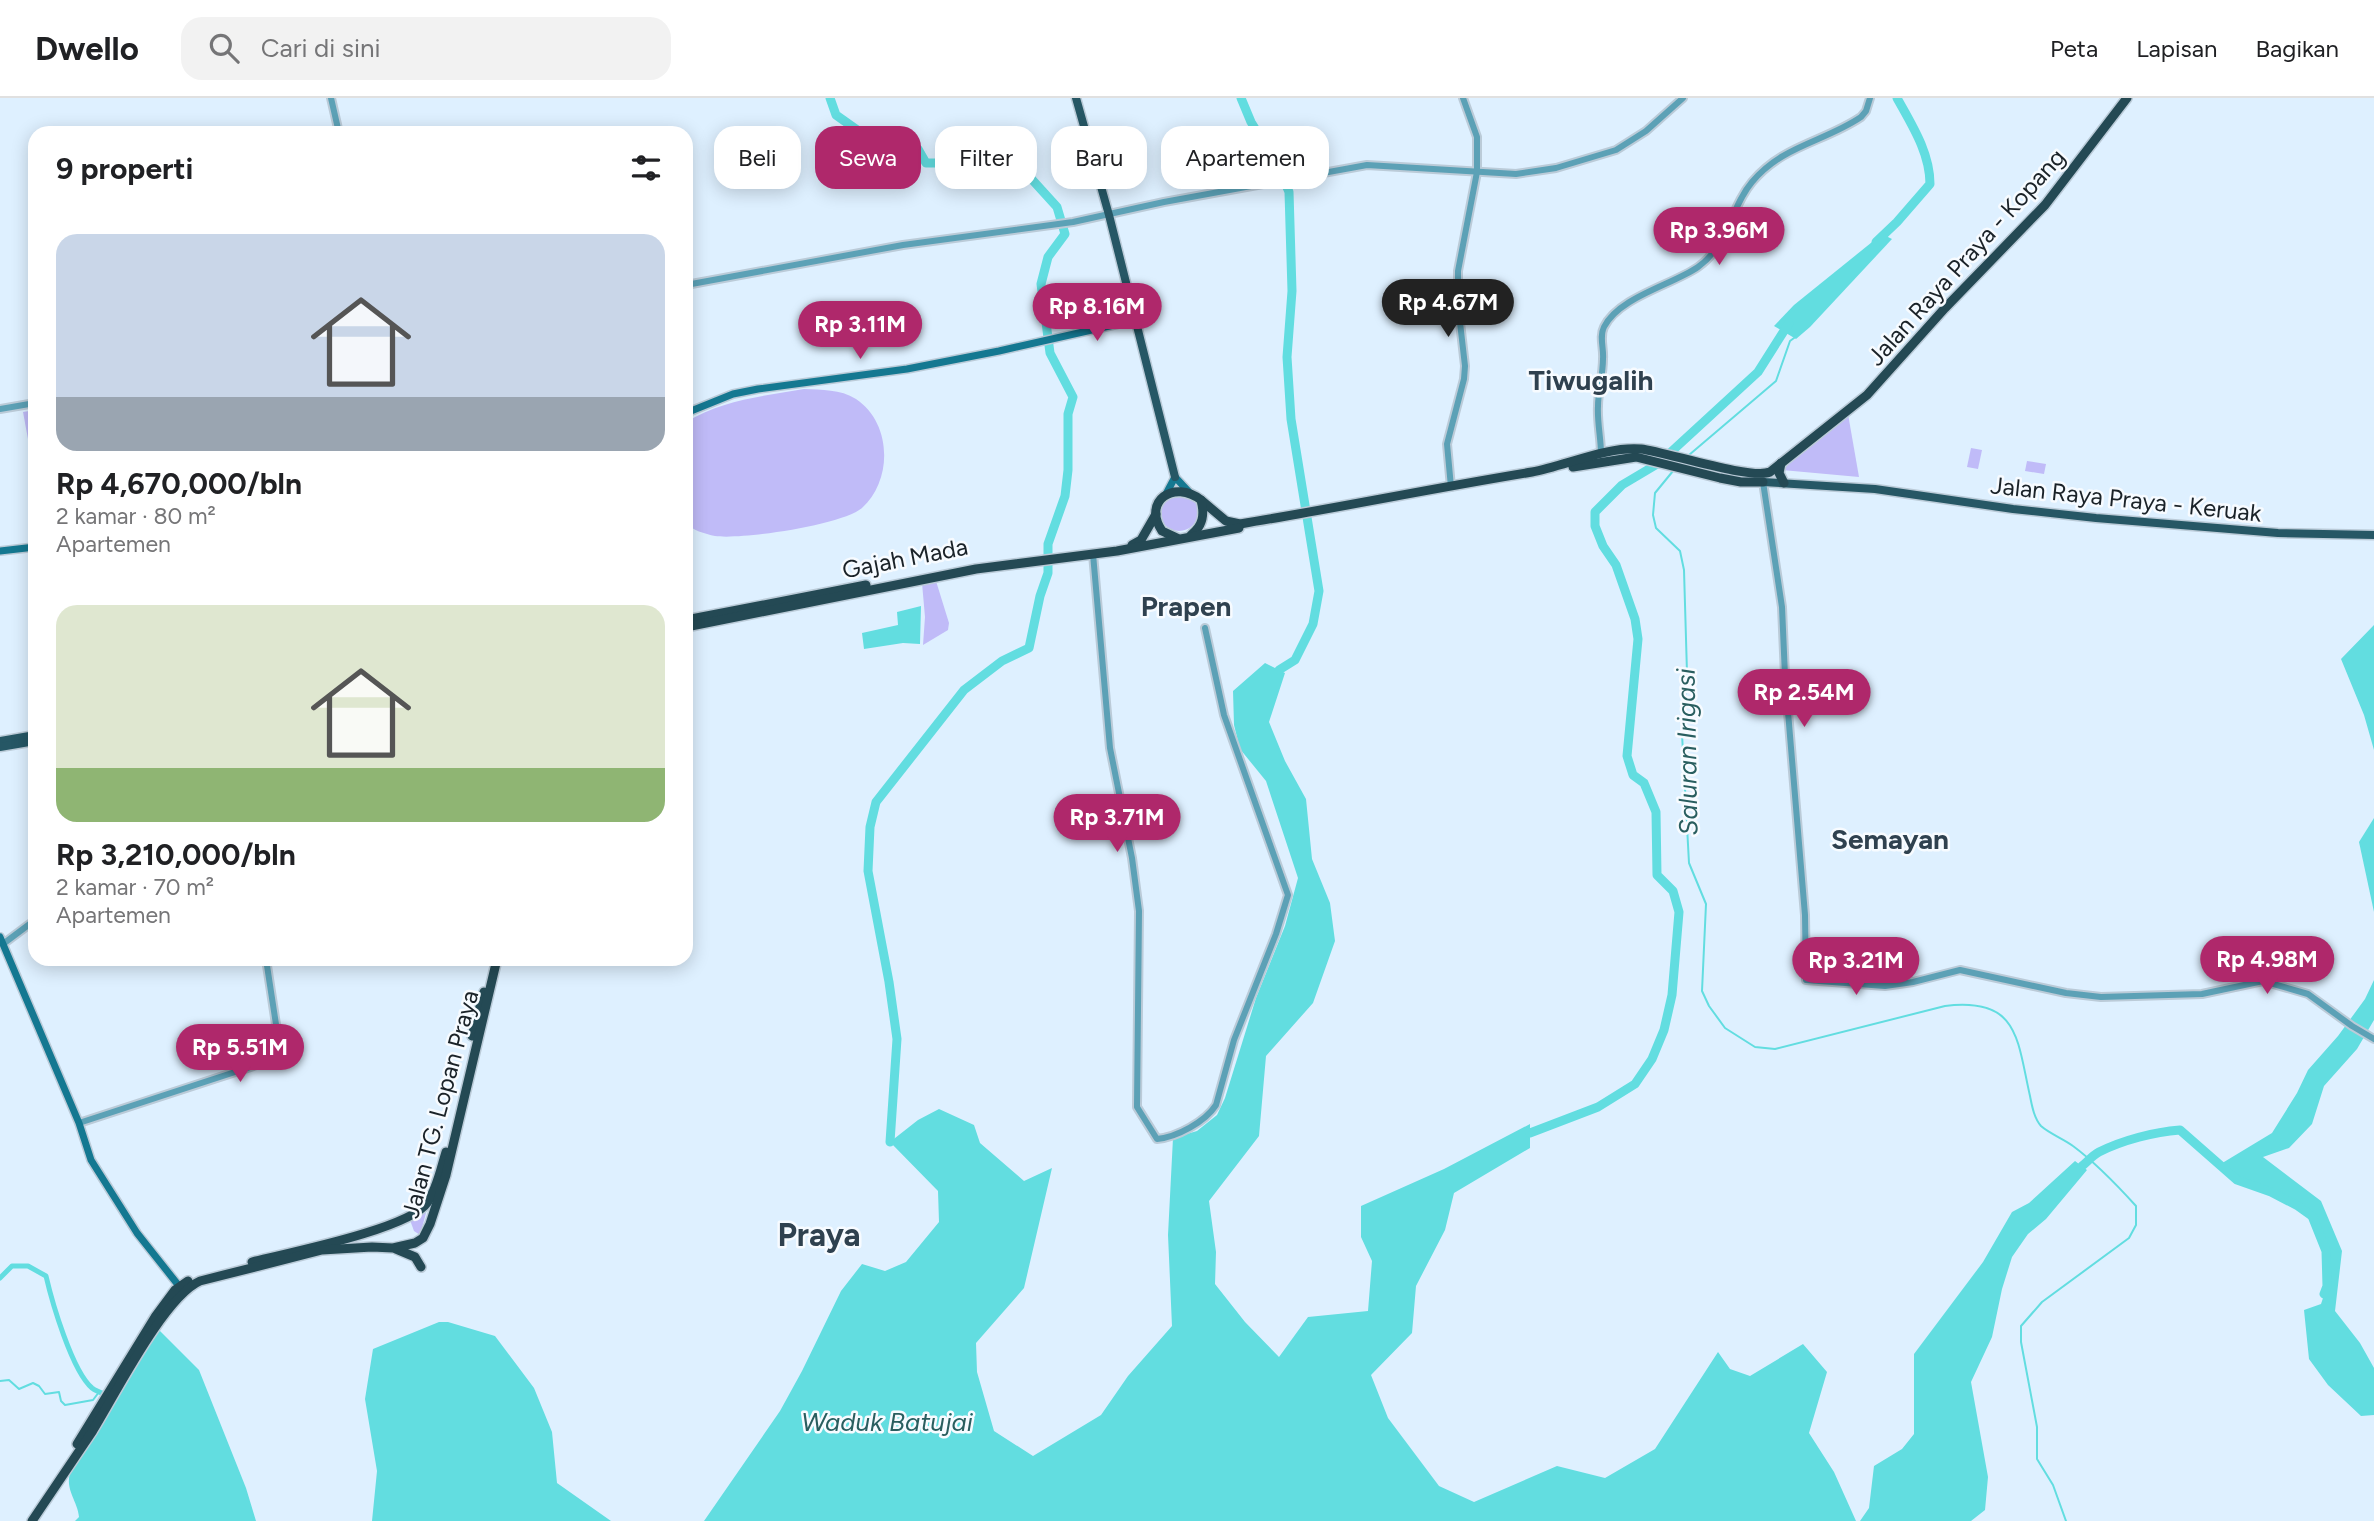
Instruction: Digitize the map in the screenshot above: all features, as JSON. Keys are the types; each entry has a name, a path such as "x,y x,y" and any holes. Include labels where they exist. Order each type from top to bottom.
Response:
{"highway":[{"name":"Jalan Raya Praya - Kopang","path":"1782,463 1856,405 2045,205 2127,98"},
{"path":"1451,487 1634,449 1741,482 1763,482"},
{"path":"1053,556 1093,554 1318,510 1646,454"},
{"path":"1685,464 1764,474 1782,463"},
{"path":"1782,463 1779,473 1784,483"},
{"path":"1039,558 1132,545 1141,540 1164,496 1176,491 1189,492 1226,521 1235,524 1300,514"},
{"path":"1190,536 1202,523 1201,500"},
{"path":"1156,514 1162,531 1179,538"},
{"name":"Gajah Mada","path":"693,619 940,570 1039,558"},
{"name":"Gajah Mada","path":"693,626 1039,558"},
{"name":"Jalan TG. Lopan Praya","path":"117,1383 180,1294 200,1281 398,1223 429,1201 448,1144 492,966"},
{"name":"Jalan TG. Lopan Praya","path":"179,1286 201,1275 322,1250 393,1248 422,1238 434,1214 446,1175 492,966"},
{"path":"368,1232 372,1247"},
{"path":"393,1248 413,1255 421,1267"},
{"path":"32,1521 155,1317 179,1286"},
{"path":"24,1521 102,1408"}],"main road":[{"path":"1076,98 1110,215 1175,477 1189,492"},
{"path":"693,410 733,394 907,369 1136,320"},
{"path":"1164,496 1175,477"},
{"name":"Jalan Raya Praya - Keruak","path":"1763,482 1875,489 2096,518 2278,533 2374,535"},
{"path":"0,551 28,548"},
{"path":"0,741 28,736"},
{"path":"0,747 28,742"},
{"path":"1,941 79,1123 91,1160 137,1233 179,1286"}],"street":[{"path":"331,98 337,126"},
{"path":"1451,487 1447,444 1465,366 1458,305 1458,271 1478,172 1477,137 1463,98"},
{"path":"693,284 911,244 1073,222 1164,202 1367,165 1525,173 1556,168 1603,156 1637,138 1684,98"},
{"path":"1601,454 1598,405 1603,360 1602,333 1607,322 1636,298 1698,268 1717,249 1752,182 1793,149 1861,117 1870,98"},
{"path":"0,409 28,404"},
{"path":"1763,482 1782,607 1785,676 1805,915 1807,980 1885,986 1960,970 2066,993 2101,997 2202,994 2263,981 2308,994 2374,1039"},
{"path":"1093,554 1110,748 1132,858 1139,911 1137,1107 1157,1139 1171,1136 1188,1127 1212,1112 1216,1105 1234,1041 1276,934 1288,895 1221,707 1205,628"},
{"path":"1,941 28,924"},
{"path":"79,1123 281,1057 266,966"}],"shaded area":[{"path":"804,389 831,391 844,393 868,409 882,437 884,452 879,483 862,508 814,525 746,536 715,536 693,528 693,418 728,404"},
{"path":"28,411 28,439 23,412"},
{"path":"1848,414 1859,477 1782,470"},
{"path":"1971,448 1982,450 1978,469 1967,467"},
{"path":"2027,461 2046,464 2044,474 2025,471"},
{"path":"1179,493 1192,499 1198,512 1192,525 1179,531 1166,525 1160,512 1166,499"},
{"path":"936,581 949,623 948,630 923,645 925,617 922,583"},
{"path":"422,1211 426,1213 420,1235 414,1231 410,1220"}],"water":[{"path":"1882,234 1892,239 1796,339 1774,326 1794,305"},
{"path":"921,606 920,644 903,643 864,649 862,633 898,625 897,612"},
{"path":"2374,625 2374,750 2364,715 2341,659"},
{"name":"Waduk Batujai","path":"1265,663 1285,673 1269,722 1285,761 1306,799 1312,859 1330,903 1335,941 1313,1003 1266,1056 1259,1136 1209,1201 1216,1252 1215,1284 1245,1322 1279,1357 1308,1317 1368,1311 1372,1261 1361,1237 1361,1206 1444,1169 1530,1124 1530,1148 1454,1193 1445,1230 1416,1286 1412,1333 1371,1375 1388,1418 1439,1486 1474,1502 1557,1466 1605,1478 1655,1449 1718,1352 1730,1369 1750,1376 1803,1344 1827,1372 1809,1433 1834,1472 1856,1521 704,1521 780,1411 841,1291 862,1264 885,1271 906,1262 939,1222 938,1191 890,1142 918,1120 939,1109 974,1125 980,1143 1024,1181 1052,1168 1024,1288 976,1343 977,1372 994,1431 1033,1456 1101,1415 1128,1376 1172,1326 1168,1235 1173,1138 1197,1131 1217,1115 1225,1098 1256,998 1285,926 1298,878 1266,781 1240,749 1234,725 1233,691"},
{"path":"2374,818 2374,912 2359,842"},
{"path":"2374,980 2374,1020 2357,1049 2324,1086 2312,1124 2289,1148 2263,1157 2321,1201 2342,1251 2335,1311 2360,1343 2374,1368 2374,1415 2361,1416 2328,1385 2309,1359 2304,1310 2321,1304 2327,1286 2326,1251 2312,1216 2271,1192 2237,1180 2219,1165 2272,1133 2308,1070 2338,1036 2365,999"},
{"path":"2075,1161 2087,1170 2046,1219 2028,1234 2012,1257 1992,1337 1971,1382 1988,1477 1985,1510 1971,1521 1860,1521 1869,1508 1874,1466 1902,1449 1914,1434 1914,1354 1983,1262 2012,1212 2029,1203"},
{"path":"439,1322 448,1322 495,1336 534,1388 552,1432 557,1483 611,1521 372,1521 377,1471 365,1399 373,1349"},
{"path":"159,1330 199,1370 246,1488 256,1521 75,1521 79,1517 70,1490 70,1473"}],"waterway":[{"path":"830,98 836,115 860,132 901,150 918,149 926,163 952,163 981,150 998,163 1027,174 1057,207 1065,234 1048,257 1041,284 1050,353 1073,397 1068,414 1068,470 1065,496 1048,544 1048,573 1040,596 1029,648 1002,661 964,690 876,802 870,827 868,871 897,1039 890,1142"},
{"path":"1241,98 1289,192 1292,291 1287,357 1291,419 1319,591 1313,624 1295,660 1279,670"},
{"path":"1876,242 1930,184 1924,150 1897,98"},
{"path":"1530,1133 1598,1107 1635,1084 1652,1059 1664,1030 1672,995 1679,912 1673,891 1657,875 1656,812 1644,783 1633,775 1627,756 1638,639 1635,619 1616,565 1603,546 1595,526 1595,512 1622,485 1659,463 1758,372 1789,323"},
{"name":"Saluran Irigasi","path":"1689,455 1776,381 1790,341 1794,338"},
{"name":"Saluran Irigasi","path":"1673,471 1655,493 1653,515 1656,528 1680,551 1684,570 1687,673 1682,734 1689,863 1706,904 1702,991 1709,1006 1725,1028 1755,1047 1775,1049 1945,1006 1969,1005 1988,1008 2001,1015 2017,1040 2035,1116 2041,1126 2090,1160 2136,1206 2136,1225 2129,1238 2042,1302 2021,1326 2021,1342 2037,1427 2037,1459 2053,1485 2066,1521"},
{"path":"2082,1166 2097,1153 2118,1144 2180,1130 2237,1180 2271,1192 2312,1216 2326,1251 2327,1286 2324,1294"},
{"path":"0,1278 12,1266 28,1266 46,1276 58,1318 77,1367 92,1388 108,1395"},
{"path":"0,1381 9,1380 19,1389 33,1383 45,1394 59,1392 65,1405 93,1400 99,1392"}],"district":[{"name":"Tiwugalih","path":"1591,380"},
{"name":"Prapen","path":"1186,606"},
{"name":"Semayan","path":"1890,839"},
{"name":"Praya","path":"819,1235"}]}
